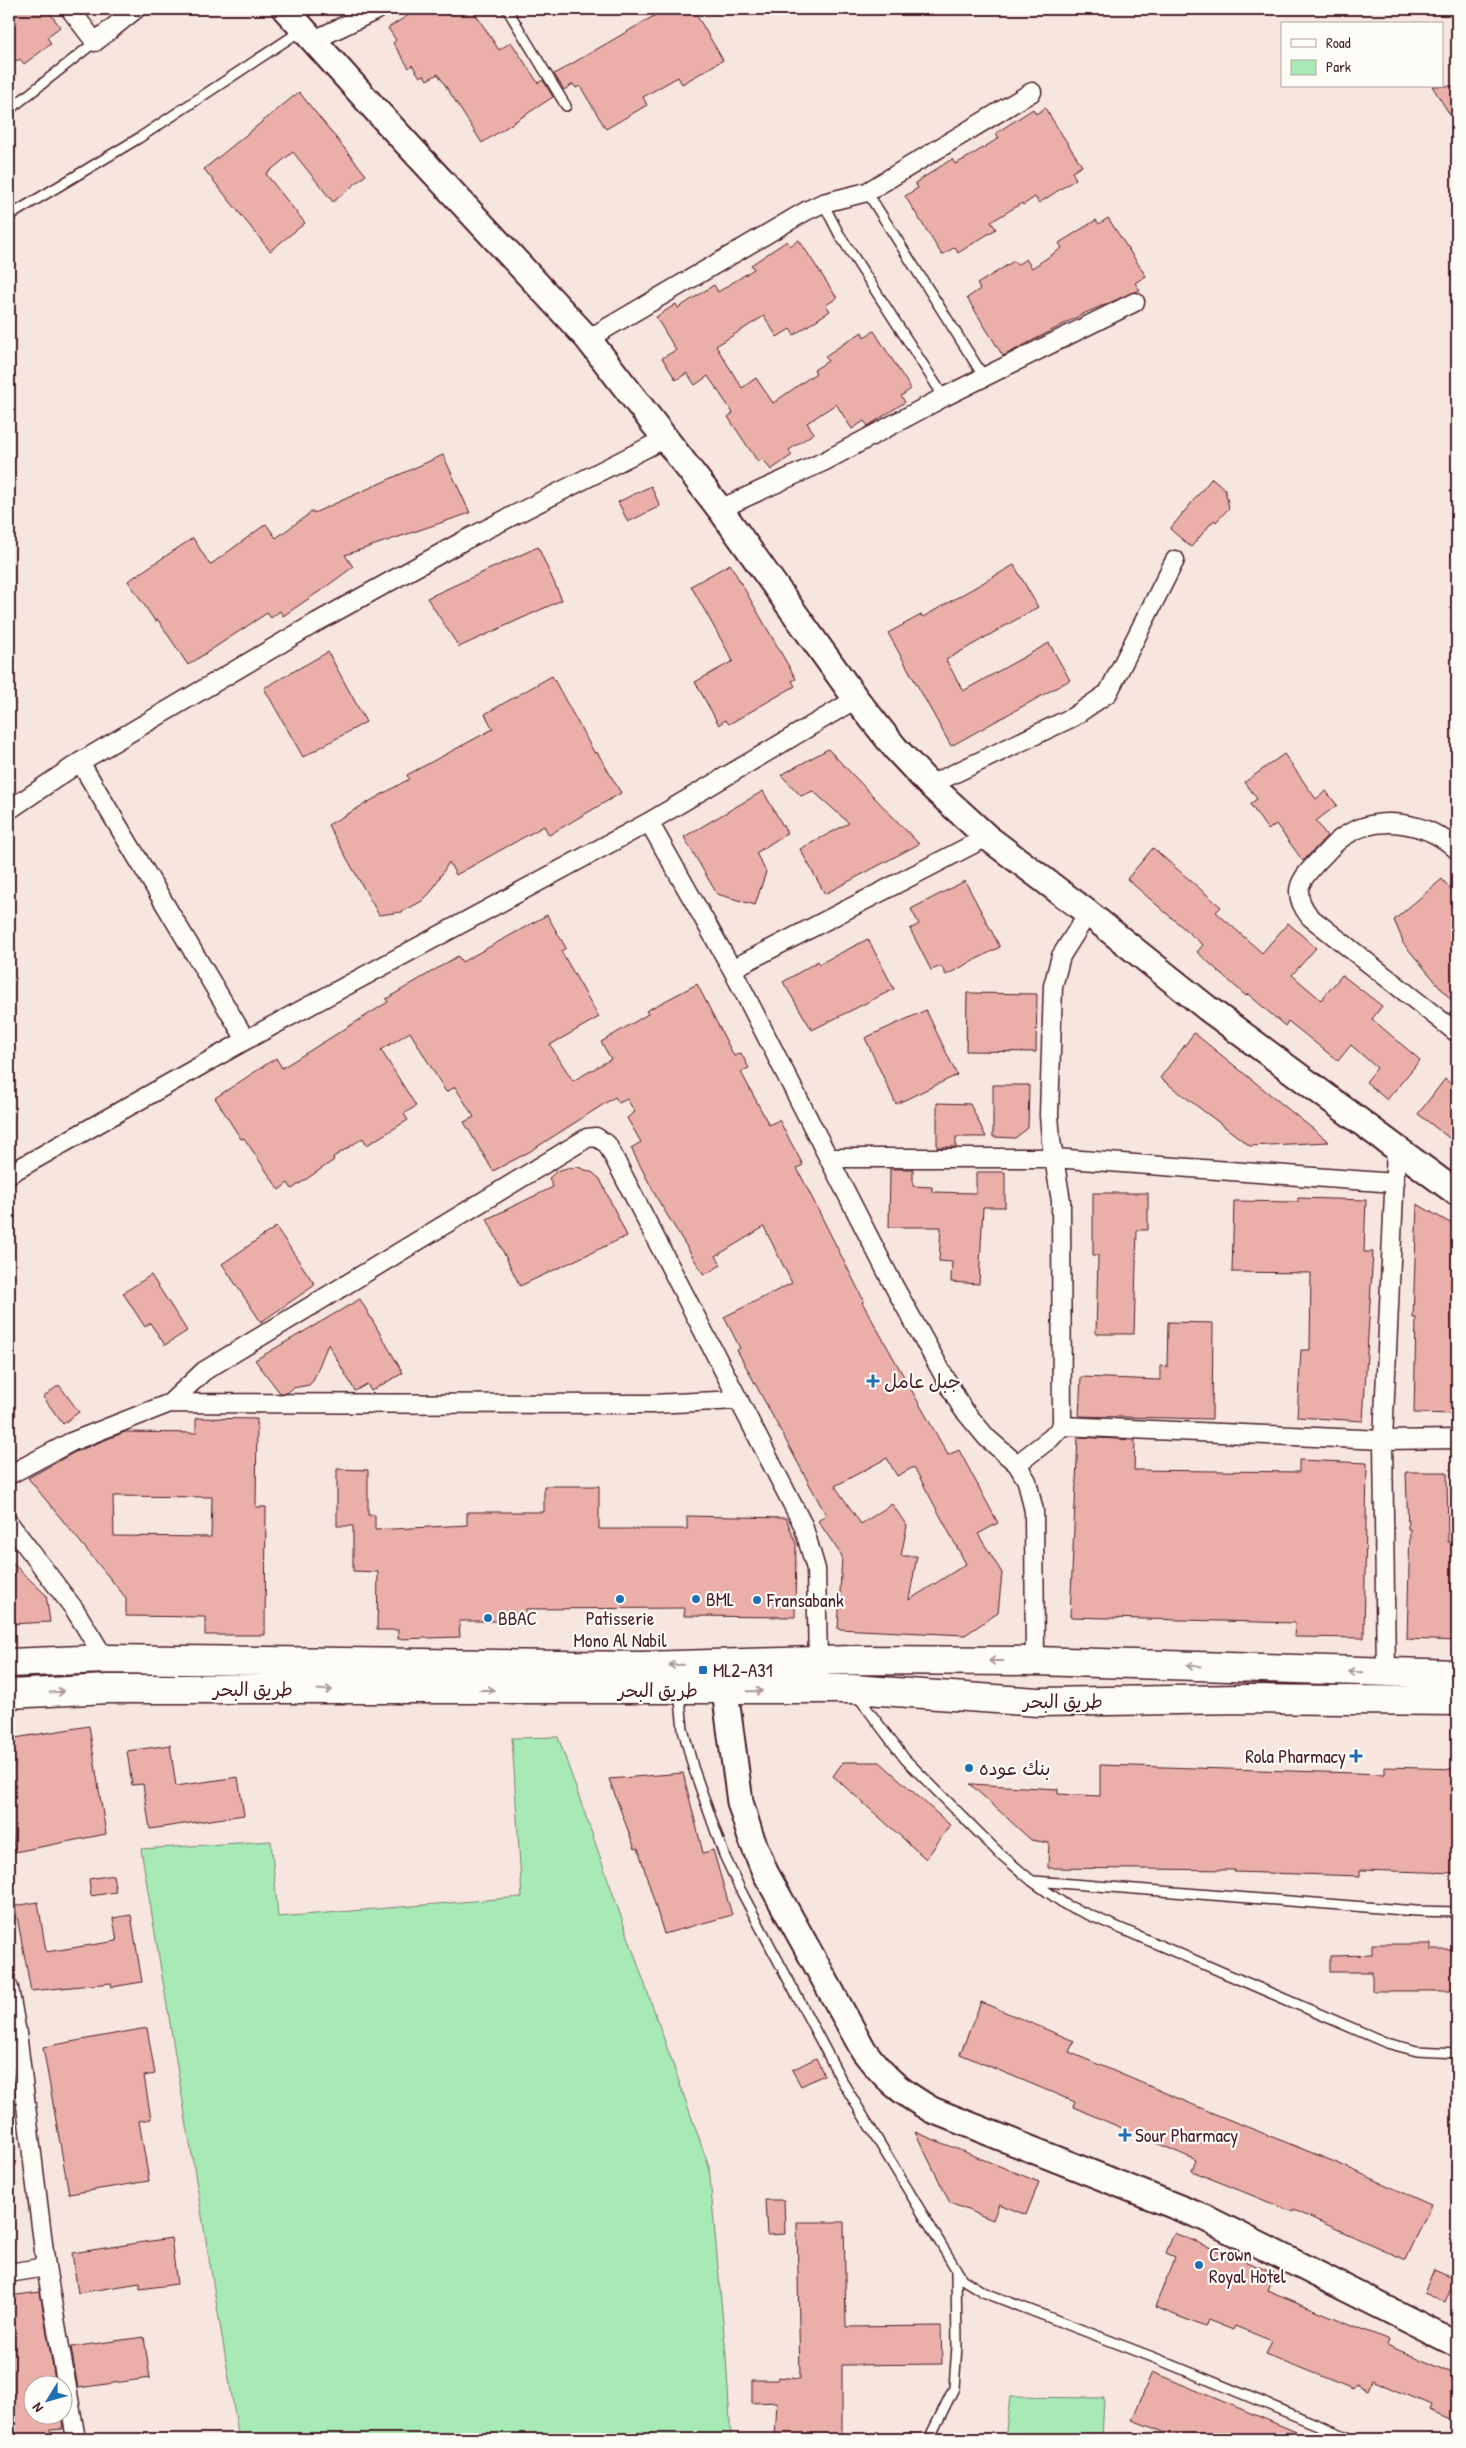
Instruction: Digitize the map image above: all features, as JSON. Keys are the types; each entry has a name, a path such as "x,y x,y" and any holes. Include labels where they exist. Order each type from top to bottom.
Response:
{"highway":[{"name":"طريق البحر","path":"9,1663 105,1659 642,1666 818,1660 1035,1661 1457,1674"},
{"name":"طريق البحر","path":"9,1694 126,1689 724,1691 852,1689 1038,1702 1243,1700 1457,1701"}],"main road":[{"path":"285,9 588,339 720,509 856,699 896,749 930,785 987,837 1088,913 1207,1008 1457,1193"},
{"path":"724,1691 738,1793 750,1836 765,1872 860,2042 883,2076 904,2093 932,2110 1205,2218 1457,2344"}],"street":[{"path":"70,9 95,42 136,9"},
{"path":"308,36 379,9"},
{"path":"588,339 823,203 867,192 1032,92"},
{"path":"720,509 825,461 944,397 1135,302"},
{"path":"9,810 80,762 317,622 463,541 664,439"},
{"path":"930,785 1073,717 1108,693 1175,560"},
{"path":"9,1174 246,1040 649,822 856,699"},
{"path":"80,762 246,1040"},
{"path":"649,822 732,969 896,1290 962,1408 987,1438 1017,1464 1027,1481 1034,1511 1035,1661"},
{"path":"1457,850 1434,833 1414,825 1395,823 1360,828 1344,836 1334,844 1300,881 1298,892 1303,909 1310,917 1457,1033"},
{"path":"732,969 987,837"},
{"path":"1062,1426 1062,1223 1060,1193 1049,1115 1053,986 1061,956 1088,913"},
{"path":"170,1403 204,1371 587,1138 596,1137 607,1144 803,1525 812,1548 816,1569 818,1660"},
{"path":"1386,1673 1383,1440 1396,1148"},
{"path":"830,1158 1054,1158 1395,1183"},
{"path":"9,1475 71,1442 170,1403 652,1404 739,1400"},
{"path":"1017,1464 1062,1426 1383,1440 1457,1439"},
{"path":"9,1523 75,1610 105,1659"},
{"path":"9,1988 17,2032 46,2267 76,2439"},
{"path":"9,2273 46,2267"}],"lane":[{"path":"507,9 566,106"},
{"path":"9,216 308,36"},
{"path":"9,110 95,42"},
{"path":"867,192 984,377"},
{"path":"823,203 839,234 944,397"},
{"path":"852,1689 904,1758 999,1853 1032,1881 1066,1905 1386,2043 1417,2051 1457,2053"},
{"path":"679,1690 683,1729 693,1767 724,1855 740,1889 842,2081 956,2271 971,2286 983,2292 1155,2358 1352,2439"},
{"path":"1032,1881 1416,1912 1457,1912"},
{"path":"929,2439 954,2388 957,2346 956,2271"}],"green space":[{"path":"558,1737 709,2167 726,2356 731,2439 239,2439 141,1849 271,1841 278,1917 522,1897 512,1738"},
{"path":"1010,2397 1104,2398 1102,2439 1005,2439"}],"building":[{"path":"9,9 47,9 60,27 47,37 51,44 24,64 20,59 16,61 9,51"},
{"path":"418,9 472,9 499,50 511,42 538,83 543,80 553,97 482,143 438,74 427,80 424,75 420,77 412,65 409,68 393,43 396,40 388,28"},
{"path":"666,9 693,9 723,60 682,84 678,77 643,97 647,105 606,129 580,86 576,88 573,84 564,90 554,74"},
{"path":"1457,86 1457,126 1433,88"},
{"path":"299,92 366,175 333,202 293,152 266,174 305,223 270,251 204,169"},
{"path":"1045,108 1082,166 1072,172 1076,179 1039,203 1035,197 991,222 996,229 958,253 955,247 942,255 905,196 918,188 915,183 952,159 955,164 965,159 999,138 996,133 1033,109 1036,114"},
{"path":"1108,218 1146,276 1135,283 1140,290 1085,313 1003,356 967,298 980,289 977,284 1014,261 1017,265 1026,259 1032,268 1062,248 1059,243 1096,220 1099,224"},
{"path":"799,240 837,298 826,305 830,311 794,335 790,329 777,337 764,316 716,346 742,388 756,378 773,403 816,373 814,370 828,361 825,356 862,332 864,337 874,331 911,389 901,396 905,402 868,426 864,421 852,429 836,404 807,423 814,433 789,450 792,455 771,470 763,459 758,462 728,417 733,413 708,376 695,385 687,373 676,380 662,358 676,350 656,317 676,304 678,308 714,285 718,292 754,269 751,265 787,241 790,246"},
{"path":"443,455 470,513 345,555 353,567 323,589 283,616 280,611 271,618 267,613 188,665 158,620 155,621 128,581 193,538 210,565 266,524 276,538 313,511 314,513"},
{"path":"1212,478 1225,489 1229,508 1216,522 1214,520 1191,547 1170,529"},
{"path":"651,486 660,506 628,522 618,502"},
{"path":"538,547 562,600 459,647 427,598"},
{"path":"730,564 796,679 792,681 795,686 729,724 725,720 719,725 695,682 733,661 691,586"},
{"path":"1014,565 1038,607 946,660 963,691 1049,643 1070,680 951,746 888,633 921,615 923,617"},
{"path":"328,652 366,722 303,757 264,688"},
{"path":"552,676 595,754 597,752 621,793 549,835 544,826 456,875 449,862 431,892 422,901 402,912 379,915 328,825 409,779 407,775 493,729 485,714"},
{"path":"828,749 919,844 825,894 800,849 849,823 813,791 801,796 781,775"},
{"path":"1284,754 1316,799 1326,791 1337,805 1316,821 1327,836 1303,861 1276,824 1268,830 1250,804 1257,799 1245,782"},
{"path":"763,791 787,833 756,853 766,872 755,905 717,894 684,837"},
{"path":"1153,848 1221,907 1216,912 1262,953 1288,923 1316,948 1292,975 1321,1000 1342,975 1382,1006 1372,1019 1420,1060 1387,1100 1366,1082 1377,1068 1351,1045 1338,1061 1288,1021 1285,1026 1248,994 1246,996 1197,952 1203,945 1127,879"},
{"path":"1442,879 1457,897 1457,1007 1402,942 1394,920"},
{"path":"965,881 1000,947 946,975 941,966 931,970 910,929 919,924 911,909"},
{"path":"547,915 566,948 561,951 599,1017 550,1045 573,1081 611,1059 601,1042 648,1014 646,1011 697,984 734,1056 741,1053 749,1068 741,1072 769,1125 779,1120 803,1165 797,1168 864,1301 862,1302 948,1455 959,1450 998,1523 978,1534 1002,1573 998,1613 965,1635 838,1629 842,1556 818,1521 826,1515 737,1350 740,1348 724,1317 792,1283 764,1227 716,1256 721,1265 704,1275 658,1200 631,1148 641,1142 627,1118 635,1112 627,1099 619,1103 615,1097 529,1152 493,1171 464,1122 474,1117 455,1087 446,1092 410,1032 381,1050 416,1106 404,1114 408,1120 367,1145 363,1138 332,1158 334,1160 292,1189 288,1183 279,1190 244,1138 241,1139 215,1098 276,1058 282,1068 388,1002 386,999 458,956 462,962","holes":["887,1458 897,1476 914,1467 966,1564 909,1600 917,1556 901,1556 907,1526 892,1504 861,1524 835,1486"]},
{"path":"868,939 894,989 812,1030 783,982 818,961 819,964"},
{"path":"967,993 1037,994 1036,1052 966,1051"},
{"path":"926,1010 957,1075 896,1104 865,1038"},
{"path":"1194,1033 1329,1142 1250,1146 1160,1078"},
{"path":"1445,1079 1457,1089 1457,1144 1418,1114"},
{"path":"993,1085 1029,1085 1028,1128 1015,1138 993,1137"},
{"path":"937,1103 970,1104 986,1137 956,1137 956,1147 937,1147"},
{"path":"578,1167 593,1173 600,1179 627,1236 520,1286 487,1219 553,1187 549,1178 557,1171"},
{"path":"890,1169 913,1169 913,1186 932,1187 932,1192 976,1193 976,1172 1005,1172 1005,1207 983,1207 979,1284 951,1282 952,1262 939,1261 941,1227 889,1227"},
{"path":"1093,1193 1148,1193 1148,1230 1137,1230 1134,1334 1096,1334 1098,1255 1093,1255"},
{"path":"1298,1198 1366,1200 1364,1252 1373,1252 1363,1421 1297,1417 1301,1350 1310,1350 1311,1273 1232,1272 1234,1201 1298,1202"},
{"path":"1417,1204 1457,1227 1457,1414 1414,1413 1416,1318 1413,1318"},
{"path":"276,1227 315,1285 261,1322 222,1264"},
{"path":"151,1275 187,1331 165,1345 150,1323 145,1327 123,1293"},
{"path":"360,1299 403,1373 371,1391 367,1384 355,1391 328,1344 313,1381 309,1385 293,1388 287,1393 280,1393 255,1360"},
{"path":"1168,1322 1213,1323 1212,1419 1079,1416 1081,1377 1160,1380 1160,1366 1167,1367"},
{"path":"59,1385 79,1412 63,1424 43,1397"},
{"path":"196,1418 257,1419 256,1507 266,1507 265,1635 205,1635 205,1617 126,1616 126,1598 28,1478 75,1452 125,1432 196,1433","holes":["113,1496 212,1497 211,1537 114,1536"]},
{"path":"1078,1437 1135,1440 1134,1470 1299,1472 1299,1460 1367,1463 1364,1638 1294,1637 1295,1623 1070,1617"},
{"path":"337,1469 368,1470 368,1515 375,1515 375,1530 467,1525 467,1512 544,1512 544,1486 599,1486 599,1529 687,1529 687,1516 786,1518 796,1544 795,1617 684,1616 685,1608 526,1609 526,1621 459,1621 460,1637 398,1639 398,1630 377,1630 378,1572 353,1571 353,1526 337,1526"},
{"path":"1406,1472 1447,1472 1448,1542 1455,1542 1454,1578 1457,1578 1457,1641 1407,1639 1410,1529 1408,1529"},
{"path":"9,1560 46,1595 50,1622 9,1624"},
{"path":"89,1726 106,1834 15,1852 9,1821 9,1739"},
{"path":"170,1745 176,1786 238,1777 244,1815 150,1829 143,1784 132,1785 127,1751"},
{"path":"843,1762 880,1762 950,1825 926,1859 833,1776"},
{"path":"1100,1765 1385,1774 1385,1767 1457,1769 1457,1873 1360,1870 1360,1876 1234,1872 1235,1870 1048,1868 1049,1843 1031,1840 970,1784 1058,1789 1058,1794 1100,1796"},
{"path":"683,1773 703,1853 713,1850 732,1915 664,1934 638,1848 635,1849 609,1779"},
{"path":"113,1875 116,1892 91,1896 89,1879"},
{"path":"38,1902 46,1952 117,1941 113,1918 131,1915 142,1982 112,1987 111,1983 31,1991 15,1906"},
{"path":"1372,1944 1431,1944 1431,1950 1457,1950 1457,1991 1372,1991 1372,1972 1330,1972 1330,1956 1372,1955"},
{"path":"981,2002 1074,2041 1069,2052 1215,2114 1335,2162 1431,2205 1406,2260 1294,2210 1293,2212 1192,2171 1196,2160 1073,2107 1075,2102 960,2054"},
{"path":"147,2028 155,2074 144,2076 151,2119 139,2121 149,2181 69,2194 43,2047"},
{"path":"816,2058 824,2075 801,2086 792,2070"},
{"path":"915,2132 1039,2182 1026,2215 999,2204 993,2220 950,2203"},
{"path":"765,2200 784,2200 785,2234 767,2235"},
{"path":"797,2222 844,2222 846,2327 941,2326 942,2364 842,2365 842,2439 775,2439 777,2402 752,2403 752,2380 777,2380 778,2377 800,2379"},
{"path":"1174,2233 1274,2273 1267,2290 1389,2340 1387,2345 1457,2375 1457,2422 1429,2410 1431,2405 1372,2380 1368,2390 1356,2384 1353,2389 1266,2354 1272,2341 1235,2326 1233,2330 1208,2320 1205,2327 1155,2307 1175,2257 1166,2253"},
{"path":"171,2238 177,2284 140,2289 140,2283 78,2293 72,2253"},
{"path":"1434,2269 1455,2278 1445,2302 1424,2293"},
{"path":"40,2292 54,2376 22,2376 22,2426 63,2426 63,2429 50,2430 50,2434 9,2439 9,2296"},
{"path":"144,2337 150,2378 78,2388 71,2347"},
{"path":"1152,2372 1313,2439 1182,2439 1132,2420"}],"place":[{"name":"جبل عامل","path":"873,1381"},
{"name":"Patisserie Mono Al Nabil","path":"620,1599"},
{"name":"BML","path":"696,1599"},
{"name":"Fransabank","path":"757,1600"},
{"name":"BBAC","path":"488,1618"},
{"name":"ML2-A31","path":"703,1670"},
{"name":"Rola Pharmacy","path":"1356,1756"},
{"name":"بنك عوده","path":"969,1768"},
{"name":"Sour Pharmacy","path":"1125,2135"},
{"name":"Crown Royal Hotel","path":"1199,2265"}]}
